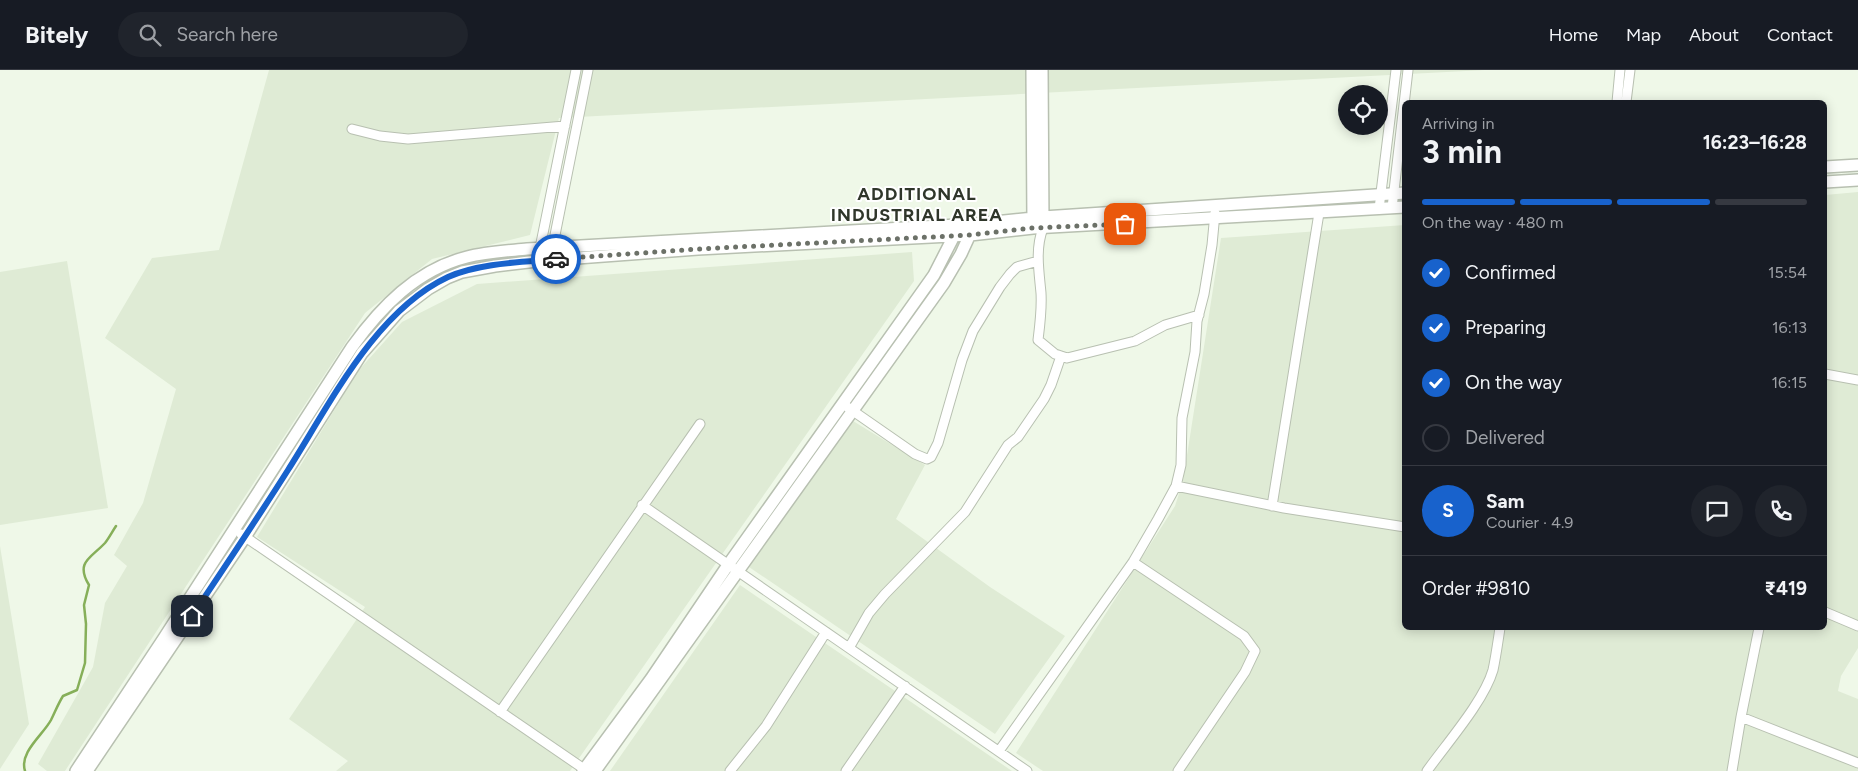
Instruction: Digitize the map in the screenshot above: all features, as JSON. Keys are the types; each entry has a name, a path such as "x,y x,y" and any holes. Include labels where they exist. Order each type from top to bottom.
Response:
{"street":[{"path":"537,261 576,70"},
{"path":"551,254 588,70"},
{"path":"1032,70 1041,319 1038,340 1055,354 1066,358 1135,341 1165,325 1199,315"},
{"path":"1038,223 1042,70"},
{"path":"1380,209 1396,70"},
{"path":"1406,100 1408,70"},
{"path":"1617,100 1620,70"},
{"path":"1626,100 1630,70"},
{"path":"352,129 380,136 408,139 565,126"},
{"path":"1392,208 1400,193 1402,162"},
{"path":"1827,167 1858,165"},
{"path":"1827,182 1858,180"},
{"path":"958,229 970,235 1038,223 1216,206 1400,193"},
{"path":"999,751 1133,562 1176,486 1181,464 1182,418 1195,352 1199,315 1212,245 1216,206"},
{"path":"87,771 245,537 362,353 399,311 428,289 447,278 462,272 537,261 551,254 958,229 975,224 1215,219 1402,207"},
{"path":"1272,506 1319,213"},
{"path":"234,530 587,771 651,679 848,407 944,283 975,224"},
{"path":"848,407 934,276 958,229"},
{"path":"76,771 370,321 388,302 406,288 440,267 456,260 484,253 540,249 551,254"},
{"path":"848,407 915,454 926,459 930,457 938,443 962,360 974,331 1000,287 1010,274 1017,267 1038,261"},
{"path":"848,648 869,613 885,594 966,512 1008,446 1018,437 1044,399 1061,356"},
{"path":"1827,374 1858,380"},
{"path":"500,712 700,424"},
{"path":"1176,486 1272,506 1402,526"},
{"path":"642,505 1028,771"},
{"path":"1133,562 1244,636 1255,651 1245,672 1178,771"},
{"path":"1827,613 1858,626"},
{"path":"1427,771 1460,727 1484,690 1492,671 1500,630"},
{"path":"1732,771 1759,630"},
{"path":"730,771 766,726 826,632"},
{"path":"846,771 905,686"},
{"path":"1741,717 1858,762"}],"shaded area":[{"path":"269,70 1485,70 559,118 530,235 432,259 365,313 65,771 47,771 38,764 93,667 105,603 127,566 114,555 143,503 176,389 105,338 152,258 219,250"},
{"path":"1858,192 1858,648 1841,676 1838,691 1858,699 1858,771 1043,771 1016,753 1175,506 1183,481 1221,238 1402,225 1402,630 1827,630 1827,195"},
{"path":"912,252 914,281 570,771 336,771 348,761 289,719 365,607 257,537 358,371 402,322 477,284"},
{"path":"67,261 108,508 0,525 0,272"},
{"path":"853,421 925,465 896,519 990,587 1065,636 995,734 749,567"},
{"path":"0,546 29,724 0,769"},
{"path":"740,585 1012,771 610,771"}],"waterway":[{"path":"25,771 24,764 28,750 51,720 63,696 77,690 85,663 86,624 84,605 89,585 85,577 84,566 86,561 105,543 116,526"}],"way so far":[{"path":"556,259 698,249 970,235 1033,228 1125,224"}],"district":[{"name":"ADDITIONAL INDUSTRIAL AREA","path":"917,204"}],"route":[{"path":"192,616 245,537 362,353 399,311 428,289 462,272 556,259"}]}
